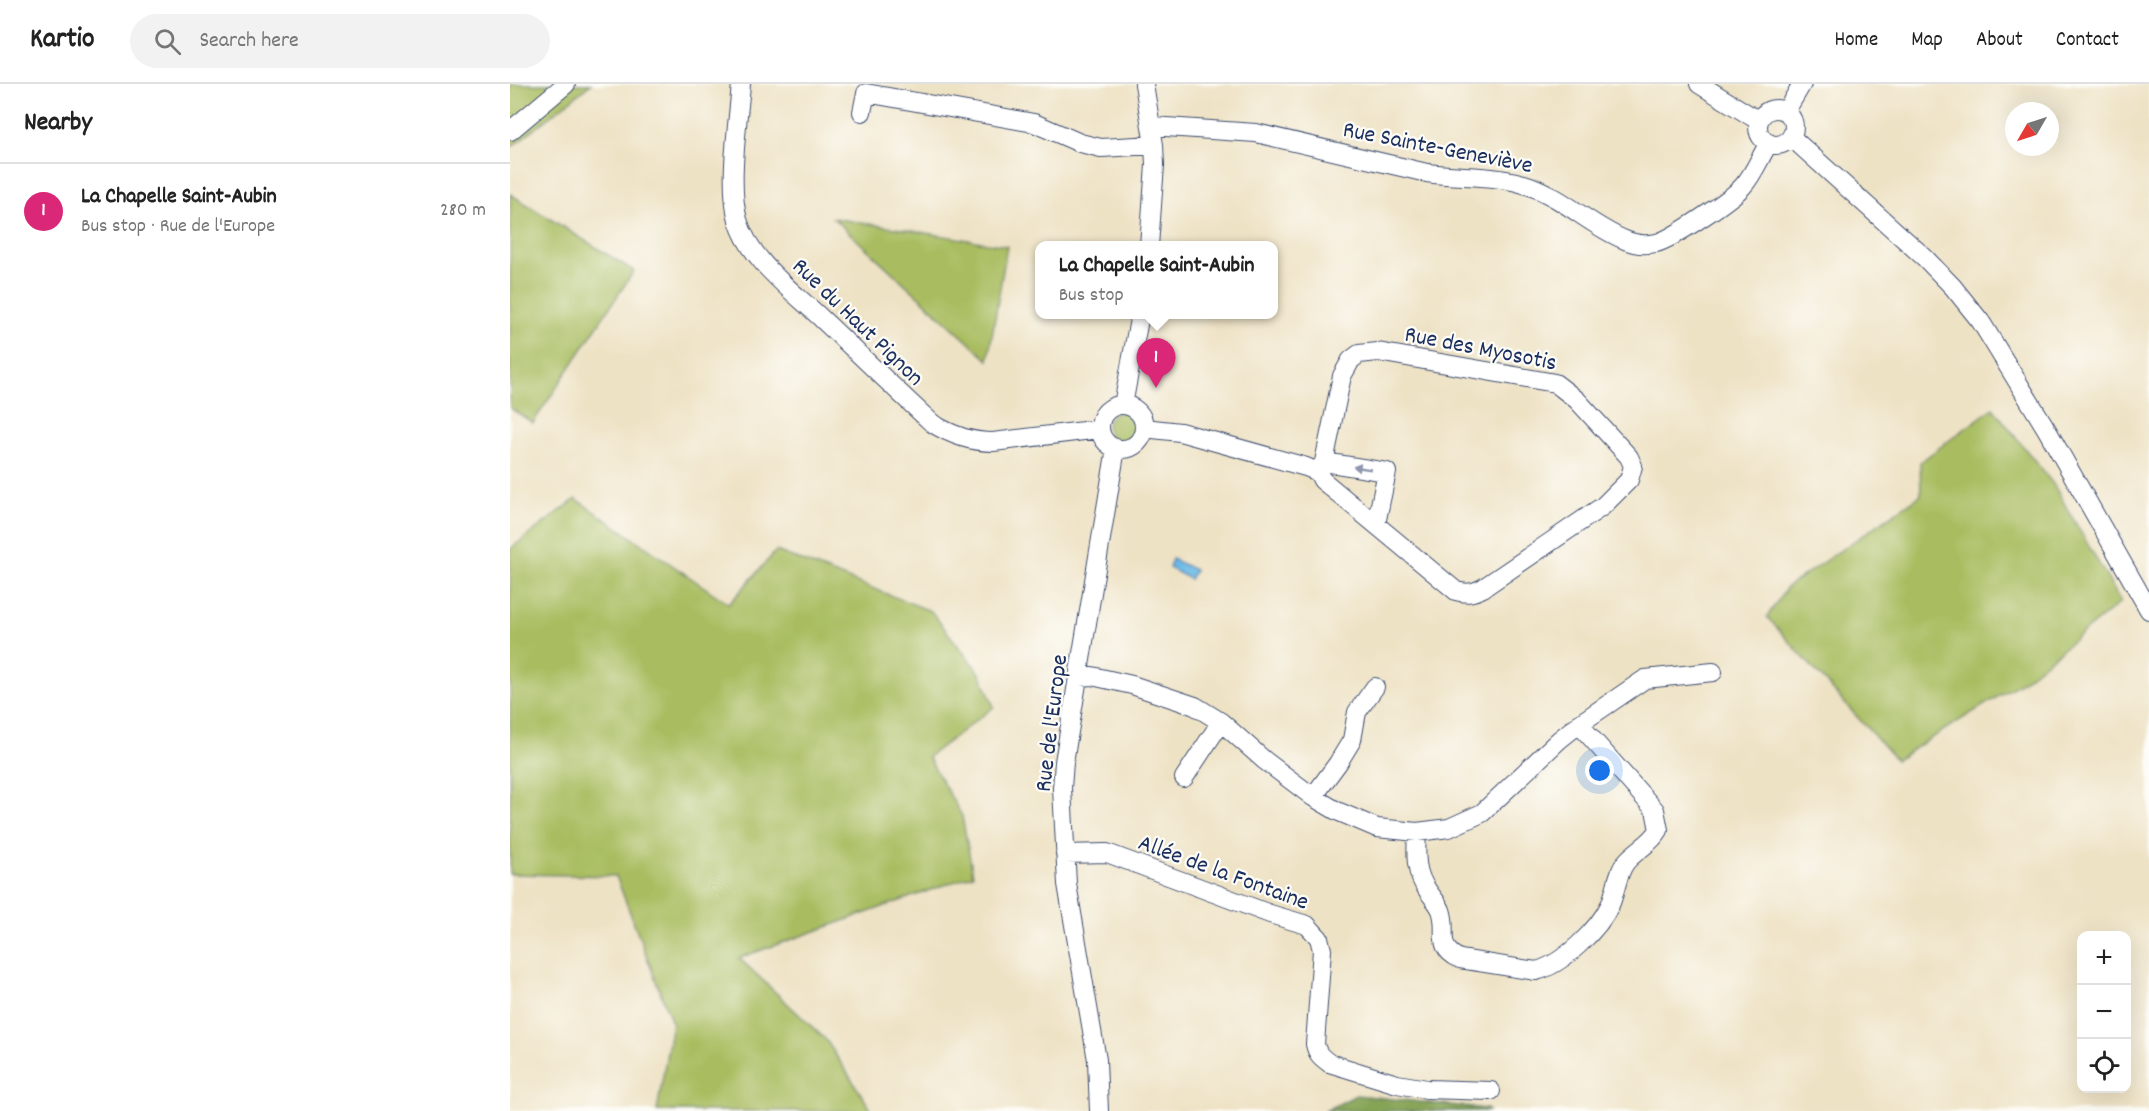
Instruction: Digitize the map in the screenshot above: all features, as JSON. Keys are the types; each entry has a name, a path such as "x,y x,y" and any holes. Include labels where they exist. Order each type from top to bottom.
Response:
{"street":[{"path":"510,131 566,84"},
{"name":"Rue du Haut Pignon","path":"741,84 734,181 737,214 750,246 762,261 924,416 943,430 978,442 993,442 1100,429"},
{"path":"1144,84 1154,145 1155,185 1149,241"},
{"path":"1699,84 1759,121"},
{"path":"1786,111 1802,84"},
{"path":"862,111 866,93 1034,123 1080,143 1101,148 1154,145"},
{"path":"1770,110 1786,111 1794,123 1791,137 1779,145 1769,143 1760,134 1759,121 1762,115 1770,110"},
{"name":"Rue Sainte-Geneviève","path":"1151,126 1256,134 1427,173 1498,178 1527,185 1551,195 1620,238 1642,244 1665,240 1738,192 1749,178 1769,143"},
{"path":"1791,137 1925,258 1953,287 1981,322 2047,430 2149,610"},
{"path":"1123,405 1139,319"},
{"name":"Rue des Myosotis","path":"1378,352 1555,383 1577,400 1629,457 1633,466 1629,480 1603,506 1483,588 1465,594 1456,591 1322,480 1321,467 1346,367 1359,354 1378,352"},
{"path":"1123,405 1138,412 1142,417 1144,428 1141,438 1135,445 1126,449 1116,448 1106,442 1100,429 1101,420 1106,411 1123,405"},
{"name":"Rue des Myosotis","path":"1144,428 1180,432 1305,467 1387,472 1376,524"},
{"name":"Rue de l'Europe","path":"1099,1111 1097,1060 1067,884 1062,788 1064,762 1116,448"},
{"path":"1079,677 1092,676 1132,685 1195,706 1221,722 1264,760 1313,797 1357,821 1377,828 1417,832 1449,828 1482,813 1559,740 1645,679 1713,672"},
{"path":"1313,797 1352,740 1358,712 1375,687"},
{"path":"1184,778 1221,722"},
{"path":"1417,832 1416,866 1421,880 1442,913 1444,943 1453,956 1536,970 1556,963 1600,922 1610,906 1625,863 1653,839 1659,830 1655,810 1579,724"},
{"name":"Allée de la Fontaine","path":"1065,854 1107,853 1270,914 1307,925 1319,938 1322,951 1315,1044 1321,1057 1329,1062 1397,1084 1427,1089 1491,1091"}],"green space":[{"path":"510,84 591,84 510,148"},
{"path":"510,194 634,271 533,423 510,408"},
{"path":"833,218 1007,246 988,360"},
{"path":"1993,408 2053,484 2121,602 2020,683 1896,760 1767,617 1787,587 1921,495 1920,462"},
{"path":"1122,412 1128,413 1136,421 1136,433 1128,441 1122,442 1116,441 1108,433 1107,427 1108,421 1116,413"},
{"path":"576,499 729,604 776,551 931,611 981,675 994,707 928,757 962,816 973,875 739,958 826,1040 872,1111 657,1111 672,1023 616,876 510,874 510,549"},
{"path":"1356,1095 1487,1109 1489,1111 1325,1111"}],"water":[{"path":"1172,559 1195,570 1190,579 1169,568"}],"place":[{"name":"La Chapelle Saint-Aubin","path":"1156,388"}]}
